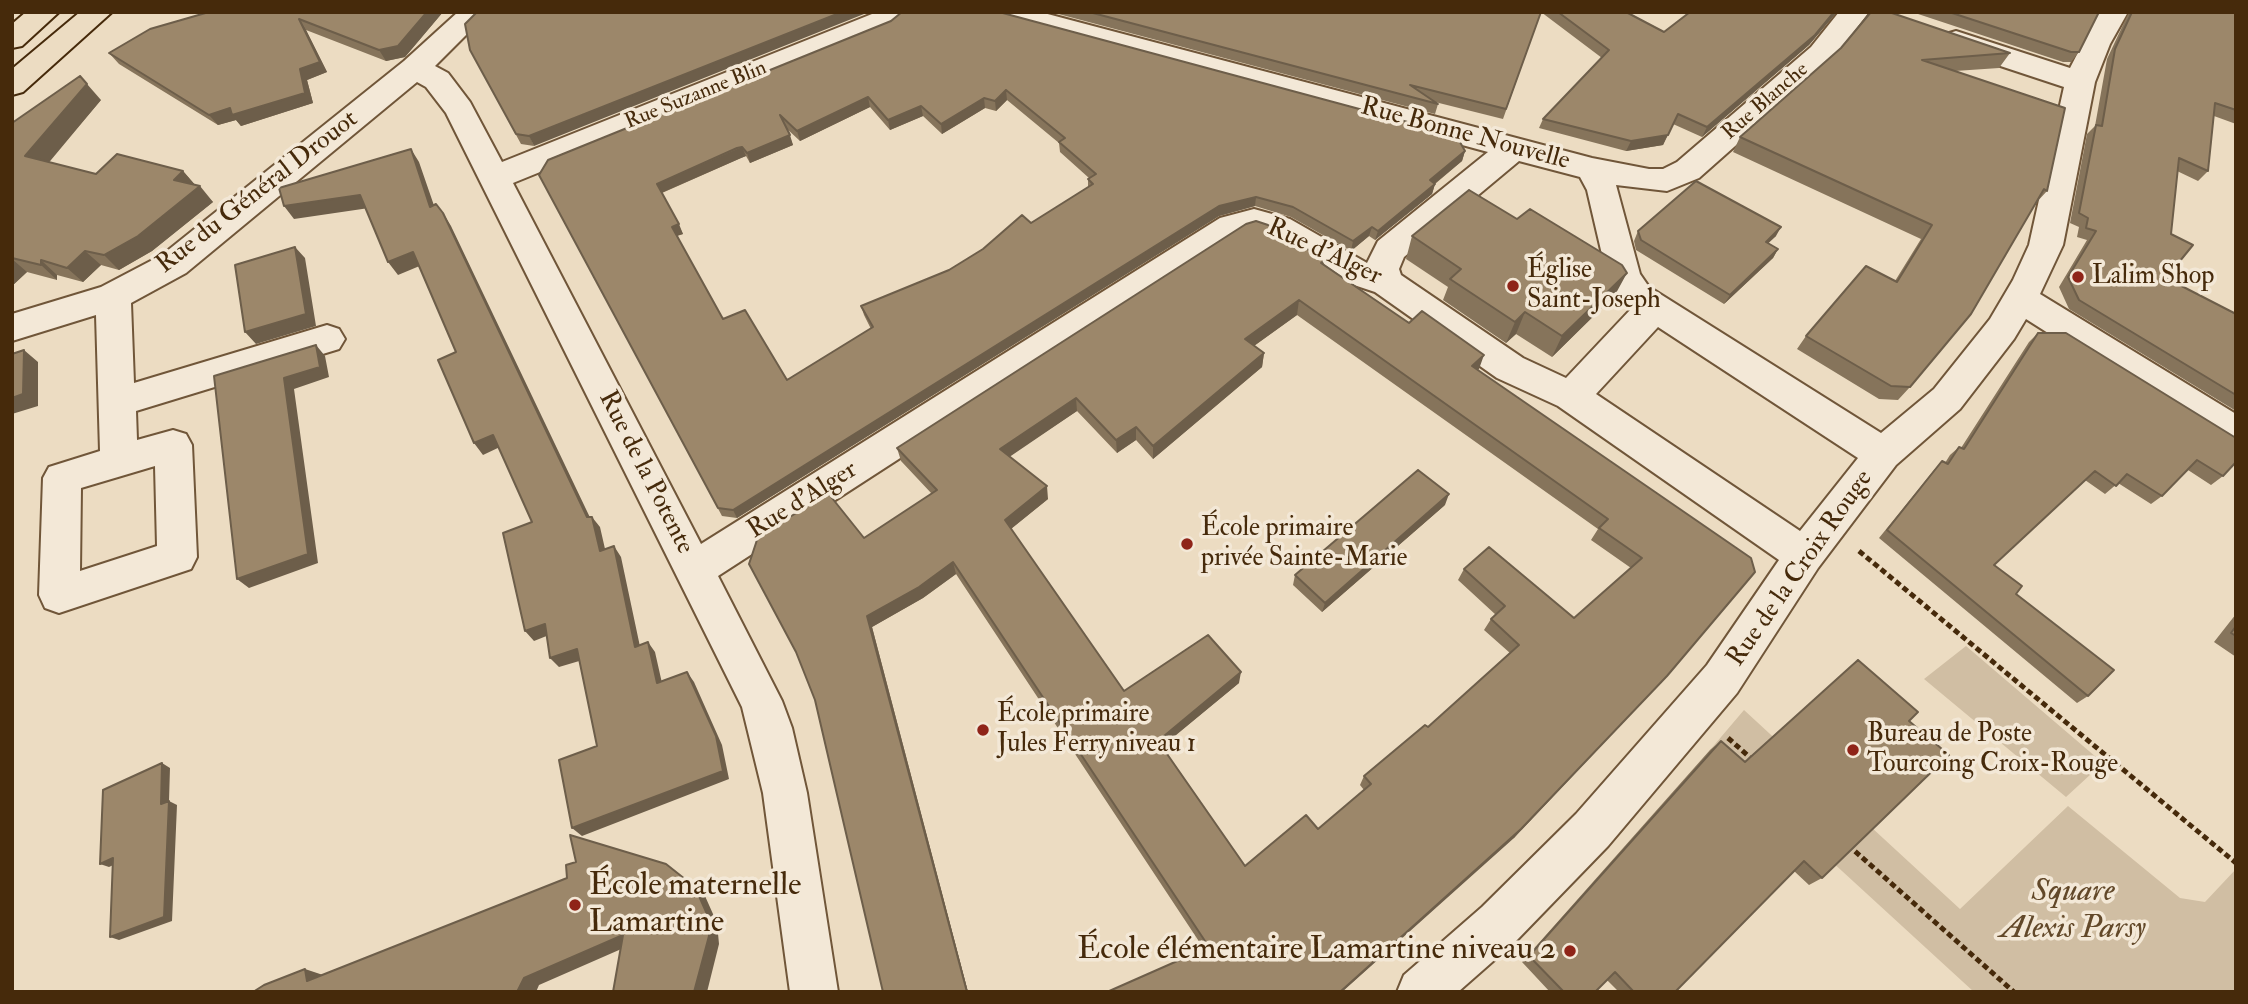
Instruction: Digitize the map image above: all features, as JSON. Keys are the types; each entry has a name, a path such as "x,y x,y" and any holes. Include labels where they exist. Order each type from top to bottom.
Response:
{"main road":[{"path":"12,39 45,12"},
{"path":"12,85 98,12"}],"street":[{"path":"415,68 475,12"},
{"name":"Rue Suzanne Blin","path":"493,178 882,22 899,12"},
{"name":"Rue Bonne Nouvelle","path":"1004,12 1592,169 1603,190 1627,284 1654,308 1883,454"},
{"name":"Rue Blanche","path":"1613,228 1667,180 1688,170 1800,73 1837,37 1855,12"},
{"name":"Rue de la Croix Rouge","path":"1421,992 1499,924 1574,848 1696,709 1741,654 1815,541 1883,454 1957,387 2002,329 2046,245 2080,82 2095,44 2114,12"},
{"path":"1935,33 2080,82"},
{"name":"Rue de la Potente","path":"415,68 437,80 449,94 761,701 771,728 785,793 814,992"},
{"name":"Rue du Général Drouot","path":"12,328 113,297 174,264 415,68"},
{"path":"1387,283 1382,269 1391,250 1514,148"},
{"path":"1592,169 1632,178 1667,180"},
{"name":"Rue d'Alger","path":"694,570 1240,224 1254,221 1278,228 1329,261 1387,283 1510,368 1571,397 1815,541"},
{"path":"113,297 119,461"},
{"path":"2020,298 2236,433"},
{"path":"1571,397 1654,308"},
{"path":"118,402 327,338"}],"path":[{"path":"1815,541 1888,572 2236,863"},
{"path":"1696,709 1758,764"},
{"path":"1840,837 2014,992"}],"green space":[{"path":"1966,646 2103,763 2066,797 1924,679"},
{"name":"Square Alexis Parsy","path":"1744,710 1960,909 2068,806 2180,898 2205,902 2236,869 2236,992 1974,992 1710,750"}],"building":[{"path":"209,12 427,12 398,46 379,50 299,19 320,62 300,69 305,93 232,115 230,108 209,115 109,53 150,29"},
{"path":"477,12 842,12 529,136 516,134 470,50 465,24"},
{"path":"902,12 999,12 1456,135 1465,151 1430,180 1435,184 1378,231 1372,227 1353,241 1293,207 1256,197 1219,206 733,510 718,508 539,175 548,160 891,21","holes":["1006,90 1065,138 1059,142 1096,174 1088,179 1093,184 1031,223 1022,215 983,249 949,270 861,306 873,327 787,380 745,310 723,319 672,227 679,224 657,184 737,148 742,147 747,153 790,135 780,115 797,131 868,97 888,120 921,106 941,124 984,98 995,101"]},
{"path":"1089,12 1541,12 1506,109 1410,85 1438,104"},
{"path":"1558,12 1626,12 1664,32 1690,12 1834,12 1815,35 1707,127 1678,114 1668,135 1631,141 1543,119 1609,50"},
{"path":"1871,12 1889,12 2010,53 1922,60 2065,108 2047,191 2044,189 1971,314 1910,387 1891,386 1806,336 1866,266 1897,282 1932,225 1740,137 1841,48"},
{"path":"1949,12 2099,12 2079,52 2071,52"},
{"path":"2132,12 2236,12 2236,110 2215,103 2208,171 2179,158 2171,234 2193,245 2166,278 2236,314 2236,395 2079,300 2068,277 2096,231 2086,228 2088,218 2079,213 2096,125 2102,126 2115,49"},
{"path":"80,76 87,84 25,156 96,174 117,154 183,171 174,180 200,186 138,236 104,255 85,251 67,268 41,260 41,265 12,258 12,123"},
{"path":"411,149 430,207 436,204 443,213 587,517 592,517 600,551 614,546 635,647 648,642 657,683 687,672 716,736 723,771 572,828 559,760 597,746 577,649 550,658 545,624 525,631 503,533 532,522 493,435 474,443 438,360 456,352 413,252 388,262 360,195 284,206 279,188"},
{"path":"1696,181 1781,227 1766,242 1778,249 1730,295 1641,240 1638,231"},
{"name":"Église Saint-Joseph","path":"1469,190 1517,219 1530,209 1622,265 1627,273 1562,336 1525,312 1515,322 1450,279 1461,269 1412,236"},
{"path":"1256,221 1268,225 1325,260 1321,263 1409,323 1422,311 1484,355 1472,366 1751,558 1755,572 1667,676 1521,829 1340,992 1107,992 1209,947 953,562 919,587 867,616 967,992 883,992 815,700 796,652 749,564 758,537 828,493 864,538 937,490 897,448 1246,224","holes":["1299,300 1608,519 1599,528 1642,558 1574,618 1489,547 1464,569 1505,606 1491,619 1519,645 1428,727 1425,725 1364,776 1371,784 1318,829 1306,815 1245,866 1158,741 1241,672 1208,635 1124,691 1005,520 1047,486 1000,449 1076,398 1116,440 1136,427 1153,446 1264,353 1245,339"]},
{"path":"295,247 306,314 245,332 235,265"},
{"path":"2038,333 2066,333 2236,438 2236,462 2223,476 2197,460 2162,496 2127,474 2116,486 2095,471 1994,565 2022,586 2016,594 2114,670 2088,696 1887,530 1942,461 1948,464 1959,447 1964,449"},
{"path":"316,345 320,367 284,378 308,554 237,579 214,376"},
{"path":"24,350 23,394 12,398 12,354"},
{"path":"1418,470 1449,494 1325,603 1295,575"},
{"path":"1858,660 1918,712 1909,721 1949,755 1822,878 1804,861 1675,992 1634,992 1615,972 1595,992 1564,992 1529,956 1721,741 1745,762"},
{"path":"162,763 161,804 169,801 164,917 110,937 113,858 100,864 103,790"},
{"path":"570,835 666,864 695,887 707,914 709,936 694,992 613,992 623,935 524,978 517,992 253,992 305,969 307,981 567,878 566,865 576,862"}],"place":[{"name":"Lalim Shop","path":"2078,277"},
{"name":"Église Saint-Joseph","path":"1513,286"},
{"name":"École primaire privée Sainte-Marie","path":"1187,544"},
{"name":"École primaire Jules Ferry niveau 1","path":"983,730"},
{"name":"Bureau de Poste Tourcoing Croix-Rouge","path":"1853,750"},
{"name":"École maternelle Lamartine","path":"575,905"},
{"name":"École élémentaire Lamartine niveau 2","path":"1570,951"}]}
